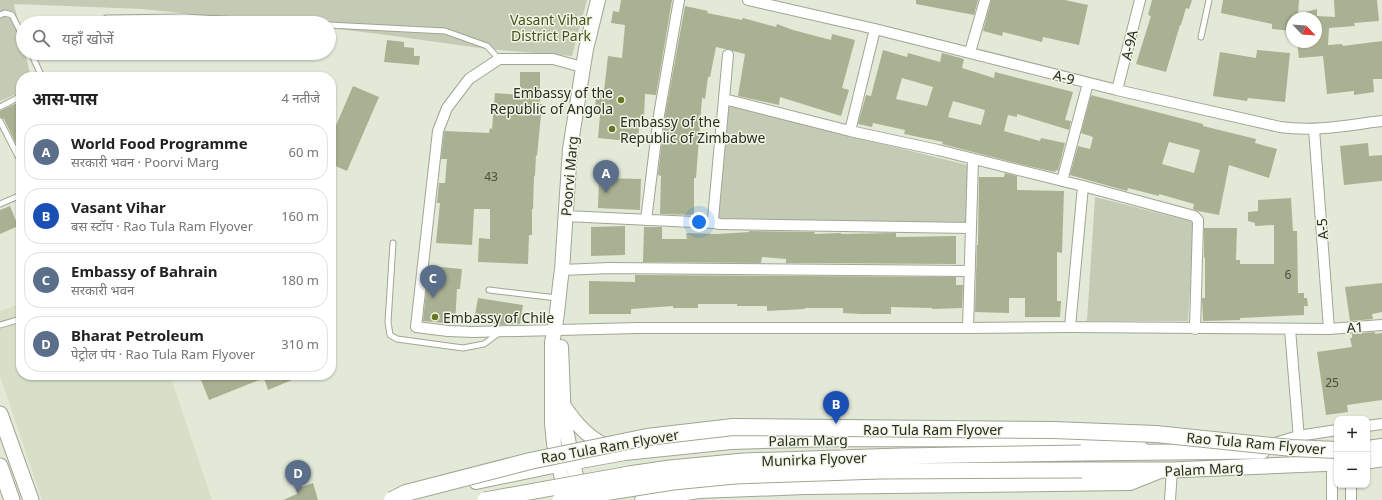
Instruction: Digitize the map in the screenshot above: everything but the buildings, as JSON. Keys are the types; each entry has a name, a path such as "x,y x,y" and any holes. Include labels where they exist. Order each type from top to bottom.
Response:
{"highway":[{"name":"Rao Tula Ram Flyover","path":"392,500 406,492 538,460 647,437 733,427 1053,430 1156,434 1292,448 1334,456"},
{"path":"1370,449 1382,448"}],"main road":[{"name":"Poorvi Marg","path":"566,500 554,444 552,423 552,342 555,330 562,270 570,149 582,67 598,0"},
{"name":"Poorvi Marg","path":"555,330 561,343 564,421 581,500"},
{"path":"564,406 580,429 593,439 606,446 625,453"},
{"path":"0,414 31,500"},
{"name":"Palam Marg","path":"400,500 421,493 573,462 625,453 731,442 829,439 1130,440 1146,452 1315,451 1334,456"},
{"path":"1370,446 1382,444"},
{"path":"660,449 648,457 645,477 647,486 652,492 666,496"},
{"name":"Munirka Flyover","path":"485,500 629,474 670,468 744,461 901,456 1146,452"},
{"name":"Palam Marg","path":"642,500 699,491 798,487 1130,483 1167,470 1334,456"},
{"path":"1370,461 1382,459"},
{"path":"0,466 11,500"},
{"name":"Munirka Flyover","path":"560,500 673,482 735,476 880,471 1167,470"}],"street":[{"path":"646,220 659,115 679,0"},
{"name":"A-9","path":"749,0 970,52 1117,90 1280,127 1314,129 1382,121"},
{"path":"970,52 985,0"},
{"name":"A-9A","path":"1117,90 1140,0"},
{"path":"850,131 875,29"},
{"path":"715,223 713,219 728,55"},
{"path":"499,59 553,60 582,67"},
{"name":"A1","path":"499,59 469,79 447,108 438,131 416,327 460,332 501,332 638,328 1070,327 1329,329 1382,325"},
{"path":"1062,181 1088,83"},
{"path":"724,99 850,131 938,150 1083,186 1196,218 1198,223 1195,329"},
{"name":"A-5","path":"1314,129 1329,329"},
{"path":"968,328 973,159"},
{"path":"1070,327 1083,186"},
{"path":"565,216 720,224 971,228"},
{"path":"562,270 609,268 970,271"},
{"path":"1290,329 1300,451"},
{"path":"1370,426 1382,424"},
{"path":"1252,451 1298,436 1334,430"},
{"path":"1167,470 1170,500"},
{"path":"1332,500 1334,478"},
{"path":"1351,488 1351,500"}],"lane":[{"path":"1201,37 1209,0"},
{"path":"0,15 5,13 12,15 16,23"},
{"path":"336,25 445,31 487,46 499,59"},
{"path":"34,60 40,72"},
{"path":"0,107 16,99"},
{"path":"0,120 16,152"},
{"path":"0,204 16,197"},
{"path":"393,243 388,322 390,336 397,339 462,348 484,344 501,332"},
{"path":"488,290 558,298"},
{"path":"0,325 16,320"}],"shaded area":[{"path":"16,306 16,380 172,380 212,500 42,500 0,376 0,311"}],"green space":[{"name":"Vasant Vihar District Park","path":"0,0 587,0 572,56 487,49 336,29 336,16 210,16 142,9 14,4 17,16 16,60 27,60 30,72 16,72 16,94 0,101"},
{"path":"728,104 967,165 967,222 718,221"},
{"path":"1095,197 1194,222 1188,321 1087,321"}],"place":[{"name":"Embassy of the Republic of Angola","path":"621,100"},
{"name":"Embassy of the Republic of Zimbabwe","path":"612,129"},
{"name":"World Food Programme","path":"606,193"},
{"name":"Embassy of Bahrain","path":"433,298"},
{"name":"Embassy of Chile","path":"435,317"},
{"name":"Vasant Vihar","path":"836,424"},
{"name":"Bharat Petroleum","path":"298,493"}]}
